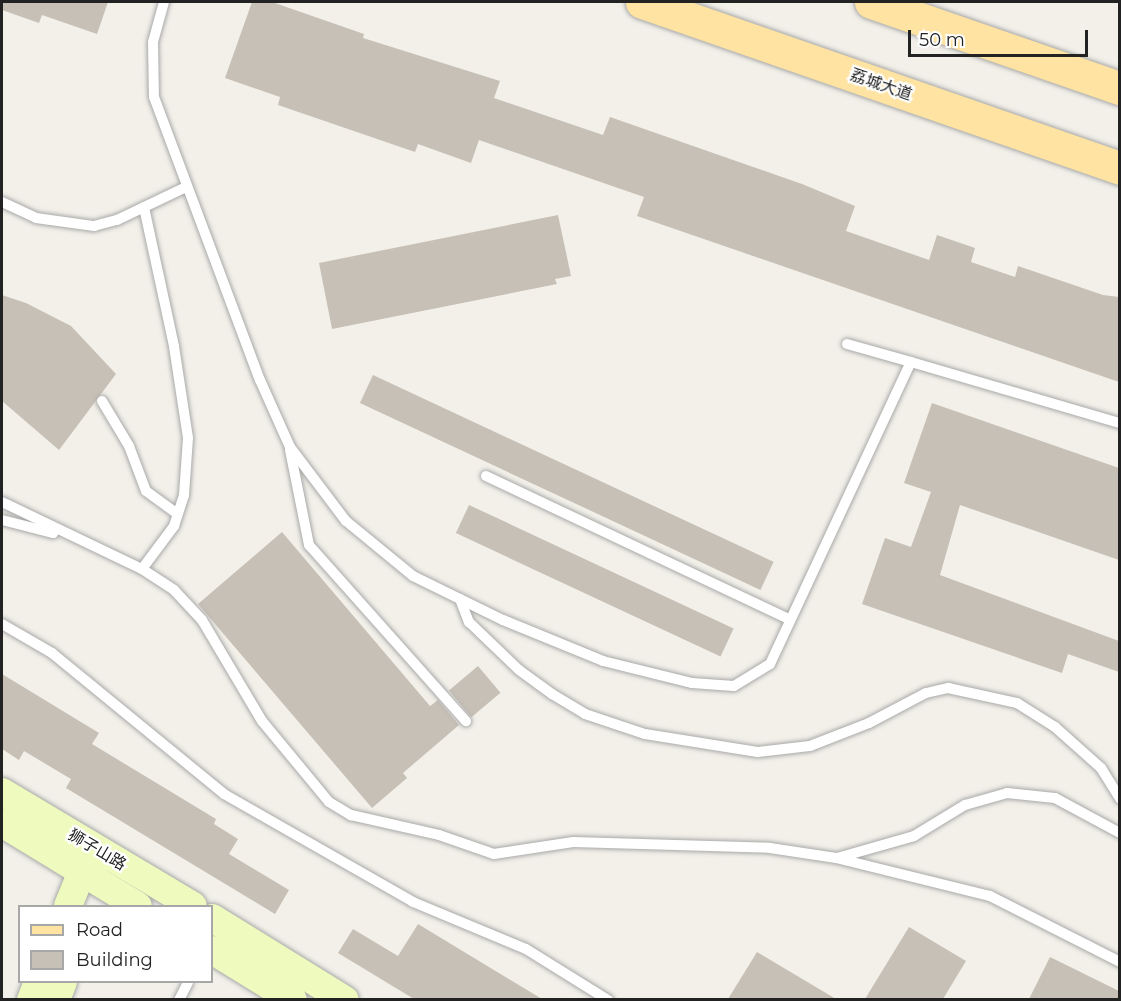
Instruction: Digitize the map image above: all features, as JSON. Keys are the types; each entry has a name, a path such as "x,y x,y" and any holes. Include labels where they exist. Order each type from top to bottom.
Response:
{"main road":[{"name":"荔城大道","path":"642,2 1119,168"},
{"path":"871,2 1119,88"}],"street":[{"name":"狮子山路","path":"2,792 95,880 189,905"},
{"name":"狮子山路","path":"2,823 136,905"},
{"path":"69,905 95,880"},
{"path":"213,919 345,999"},
{"path":"213,951 293,999"},
{"path":"31,999 37,983"},
{"path":"56,999 62,983"}],"lane":[{"path":"164,2 153,42 151,72 157,106 186,187 290,447 309,545 466,721"},
{"path":"2,202 36,218 94,226 117,220 186,187"},
{"path":"142,569 174,526 184,495 188,438 174,346 144,207"},
{"path":"847,344 1119,423"},
{"path":"290,447 346,521 413,576 460,599 603,661 723,687 745,682 770,664 911,362"},
{"path":"102,401 129,446 146,491 178,514"},
{"path":"486,476 790,620"},
{"path":"2,502 142,569 174,590 202,620 262,721 329,802 351,815 439,835 494,854 573,842 770,848 836,858 990,896 1119,962"},
{"path":"2,520 80,540"},
{"path":"460,599 470,622 519,670 585,714 645,734 758,752 810,746 870,723 926,693 948,688 1017,703 1054,727 1101,768 1119,798"},
{"path":"2,624 52,653 224,794 413,902 526,949 608,999"},
{"path":"836,858 914,836 965,805 1007,793 1055,798 1119,833"},
{"path":"178,999 187,983"}],"building":[{"path":"2,2 108,2 97,34 42,15 39,23 2,10"},
{"path":"252,2 272,2 364,34 363,38 500,81 494,98 603,135 610,117 802,184 855,206 846,231 929,260 937,235 975,248 971,262 1015,277 1018,266 1103,295 1119,297 1119,382 637,216 644,197 479,140 471,163 418,144 415,152 278,105 280,97 225,78"},
{"path":"558,215 571,276 555,279 557,284 332,329 319,263"},
{"path":"2,295 26,303 71,326 116,374 59,450 2,401"},
{"path":"373,375 774,562 760,590 360,403"},
{"path":"932,403 1119,468 1119,560 960,505 940,575 1119,641 1119,672 1068,654 1062,673 862,604 885,538 911,547 931,492 904,483"},
{"path":"469,505 734,628 721,657 456,533"},
{"path":"282,532 430,706 438,700 459,725 403,773 407,778 372,808 198,604"},
{"path":"478,666 500,693 471,717 449,690"},
{"path":"2,674 99,733 92,744 216,819 214,824 238,839 229,854 289,890 275,914 66,788 71,779 24,751 19,760 2,749"},
{"path":"418,924 542,999 414,999 338,953 353,929 398,956"},
{"path":"909,927 966,961 943,999 865,999"},
{"path":"757,952 836,999 728,999"},
{"path":"1050,957 1119,991 1119,999 1029,999"}]}
